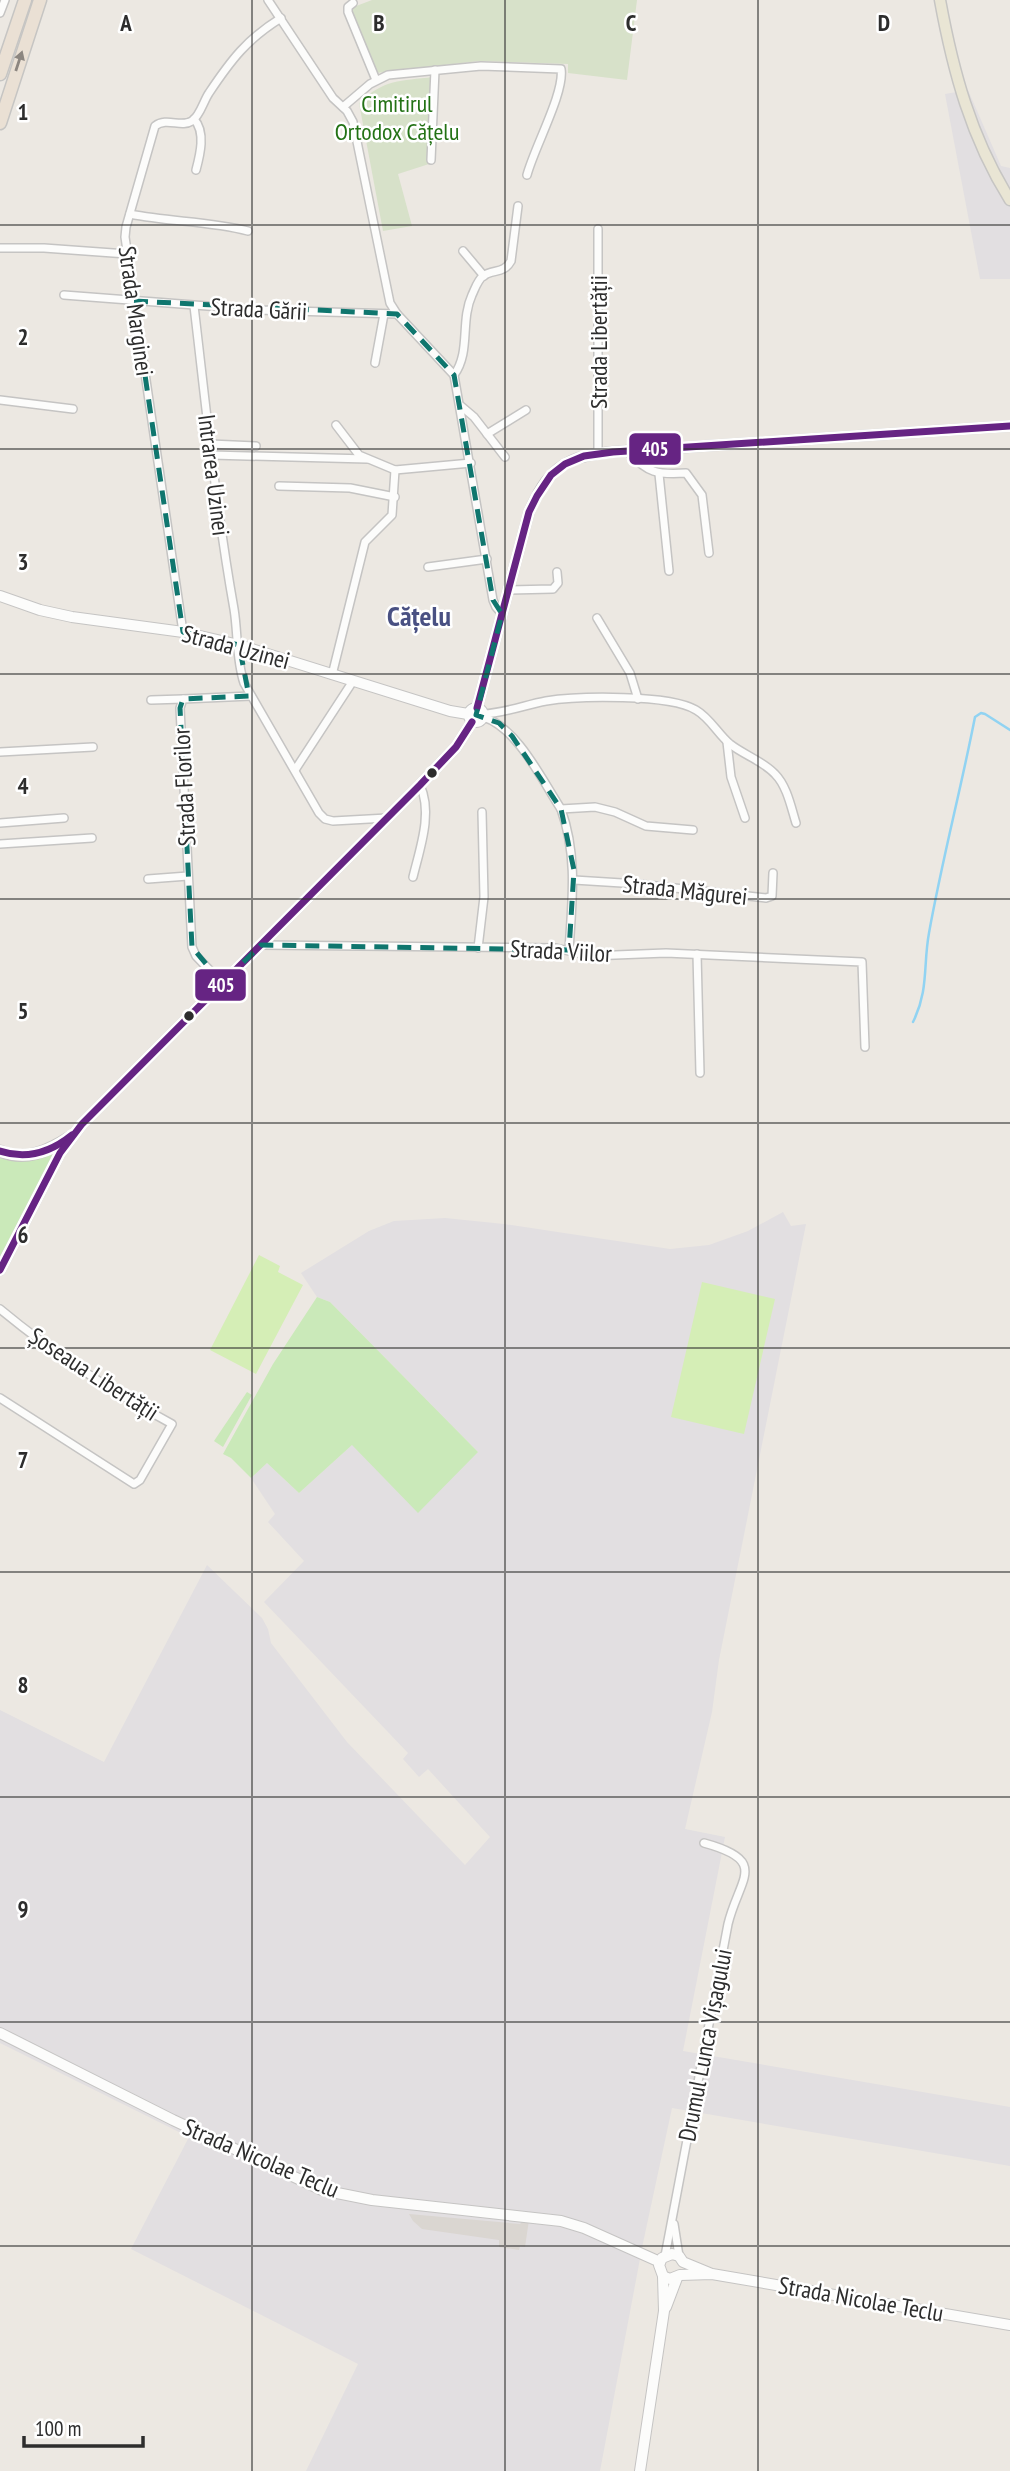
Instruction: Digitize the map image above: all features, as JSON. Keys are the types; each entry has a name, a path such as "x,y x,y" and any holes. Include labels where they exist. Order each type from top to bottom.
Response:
{"highway":[{"path":"0,74 25,0"},
{"path":"0,123 40,0"}],"main road":[{"path":"940,0 955,73 965,106 988,161 1010,200"},
{"path":"0,1270 70,1138 107,1096 261,945 460,741 477,715 529,512 543,483 552,473 571,461 598,455 1010,426"},
{"name":"Strada Uzinei","path":"0,596 72,617 183,632 239,645 450,711 477,715"},
{"path":"0,1151 16,1156 30,1155 70,1138"},
{"name":"Strada Nicolae Teclu","path":"0,2033 173,2120 322,2190 381,2202 561,2221 662,2259 672,2254 712,2274"},
{"path":"640,2471 664,2311 663,2276 659,2269 662,2259"},
{"path":"664,2311 684,2269 681,2259"},
{"name":"Strada Nicolae Teclu","path":"663,2276 670,2279 712,2274 1010,2325"}],"street":[{"path":"0,13 5,0"},
{"path":"268,0 332,98 350,116 388,297 397,314 454,375 494,603 502,614"},
{"path":"353,3 348,7 348,12 376,79"},
{"path":"196,170 201,144 198,124 194,119 238,51 254,36 281,18"},
{"path":"343,107 376,79 388,75 481,66 561,69 561,79 553,104 527,175"},
{"path":"431,160 435,70"},
{"name":"Strada Marginei","path":"183,632 125,231 155,126 161,122 185,123 194,119"},
{"path":"454,375 463,358 467,308 478,282 484,276 502,271 511,261 518,206"},
{"path":"130,215 183,223 208,223 248,231"},
{"name":"Strada Libertății","path":"598,229 598,455"},
{"path":"0,248 127,254"},
{"path":"463,251 484,276"},
{"name":"Strada Gării","path":"64,295 194,306 397,314"},
{"name":"Intrarea Uzinei","path":"194,306 210,444 239,645"},
{"path":"375,363 384,314"},
{"path":"0,400 73,410"},
{"path":"461,406 474,417 505,457"},
{"path":"487,434 526,410"},
{"path":"336,425 354,450 367,459 395,470 471,463"},
{"path":"210,444 256,446"},
{"path":"628,452 645,468 659,474 685,473 702,495 709,553"},
{"path":"212,455 367,459"},
{"path":"332,674 352,600 362,548 367,538 392,515 395,470"},
{"path":"659,474 669,571"},
{"path":"279,486 350,488 395,497"},
{"path":"428,568 487,559"},
{"path":"509,590 553,589 558,583 557,572"},
{"path":"597,618 630,673 638,699"},
{"path":"239,645 240,669 251,696 319,813 325,819 333,821 387,818"},
{"path":"295,770 353,681"},
{"name":"Strada Florilor","path":"151,700 251,696"},
{"name":"Strada Florilor","path":"183,699 180,708 193,951 222,983"},
{"path":"477,715 566,699 638,699 690,706 706,718 727,742 775,774 783,787 796,823"},
{"path":"477,715 499,723 512,736 561,809 566,822 574,880 569,950"},
{"path":"727,742 731,777 745,818"},
{"path":"0,752 93,747"},
{"path":"413,877 426,817 425,795 420,785"},
{"path":"561,809 601,808 646,826 693,830"},
{"path":"478,948 484,897 482,812"},
{"path":"0,823 64,818"},
{"path":"0,844 92,838"},
{"name":"Strada Măgurei","path":"574,880 766,898 773,892 773,873"},
{"name":"Strada Florilor","path":"149,879 188,876"},
{"name":"Strada Viilor","path":"261,945 569,950 590,956 666,953 862,962 865,1047"},
{"path":"697,954 700,1073"},
{"name":"Șoseaua Libertății","path":"0,1309 98,1381 172,1424 141,1480 134,1484 0,1398"},
{"name":"Drumul Lunca Vișagului","path":"662,2259 728,1924 746,1876 744,1865 738,1856 704,1843"},
{"name":"Drumul Lunca Vișagului","path":"672,2216 681,2259"}],"highlighted area":[{"path":"134,301 397,314 454,375 493,600 502,614 476,715 499,723 512,736 561,809 574,870 569,950 261,945 222,983 192,947 180,708 183,699 249,696 239,645 183,632"}],"shaded area":[{"path":"968,90 1001,166 1010,168 1010,279 980,279 945,94"},
{"path":"783,1212 791,1226 806,1224 719,1660 712,1712 685,1829 725,1837 683,2051 1010,2107 1010,2166 672,2108 643,2243 600,2471 306,2471 358,2364 131,2249 189,2137 0,2043 0,1710 104,1762 207,1565 262,1618 271,1643 347,1742 465,1865 490,1837 428,1769 419,1777 403,1759 408,1753 264,1602 304,1561 268,1522 275,1514 251,1478 267,1463 299,1493 352,1445 478,1452 330,1302 317,1297 301,1273 369,1231 394,1221 445,1218 504,1224 670,1249 709,1245 748,1231"},
{"path":"409,2214 520,2224 529,2220 525,2247 520,2246 519,2250 499,2247 499,2240 422,2229"}],"green space":[{"path":"372,0 637,0 627,80 568,73 568,64 479,61 376,73 351,8"},
{"name":"Cimitirul Ortodox Cățelu","path":"433,77 429,164 398,174 412,226 383,231 359,103 385,85"},
{"path":"53,1153 53,1156 0,1261 0,1156"},
{"path":"259,1255 280,1266 278,1272 303,1285 256,1374 210,1350"},
{"path":"702,1282 775,1299 744,1434 671,1417"},
{"path":"317,1297 330,1302 478,1452 418,1513 352,1445 299,1493 267,1463 251,1478 231,1458 223,1454 273,1364"},
{"path":"247,1392 252,1395 223,1447 214,1441"}],"waterway":[{"path":"913,1022 921,999 934,906 975,717 981,713 985,714 1010,730"}],"transit line":[{"name":"405","path":"477,708 529,512 551,475 565,464 584,456 613,452 1010,426"},
{"name":"405","path":"0,1270 60,1153 82,1124 420,785 456,747 472,722"},
{"name":"405","path":"0,1151 20,1155 38,1153 56,1146 72,1135"}],"district":[{"name":"Cățelu","path":"419,615"}]}
